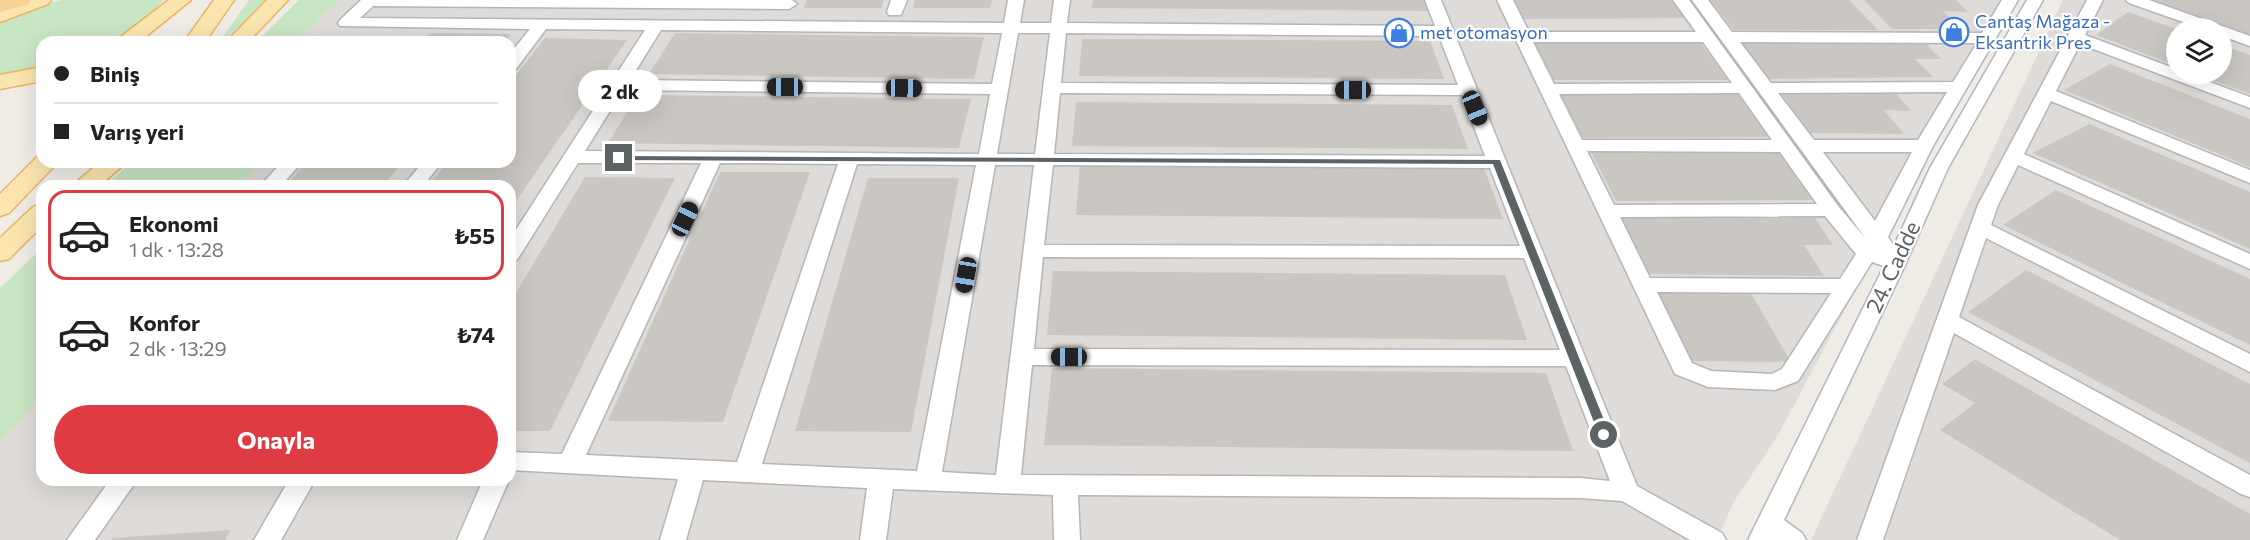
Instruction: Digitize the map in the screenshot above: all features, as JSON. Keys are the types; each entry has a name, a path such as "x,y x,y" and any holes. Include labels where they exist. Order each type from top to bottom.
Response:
{"highway":[{"path":"0,5 19,0"}],"main road":[{"path":"0,16 41,0"},
{"path":"134,36 181,0"},
{"path":"164,36 192,0"},
{"path":"198,36 224,0"},
{"path":"242,36 278,0"},
{"path":"0,82 36,75"},
{"path":"0,207 40,168"},
{"path":"74,180 86,168"},
{"path":"92,180 108,168"},
{"path":"0,253 36,218"}],"street":[{"path":"1013,14 786,10 369,0 346,23 656,25 786,10 897,6 1013,14 1059,28 1445,31"},
{"path":"1007,485 1062,0"},
{"path":"1433,0 1627,492"},
{"path":"1505,0 1683,369 1707,379 1775,382 1790,375 1872,246 1924,146 2010,0"},
{"path":"1681,0 1831,210 1872,246 1896,263"},
{"path":"1700,0 1809,146 1872,246"},
{"name":"24. Cadde","path":"1766,532 1896,263 1939,168 2035,0"},
{"path":"1870,540 1988,205 2095,0"},
{"path":"2134,0 2185,18"},
{"path":"928,482 1013,14"},
{"path":"411,36 422,24"},
{"path":"516,57 542,24"},
{"path":"516,246 656,25"},
{"path":"2232,35 2250,41"},
{"path":"1522,37 1708,37"},
{"path":"1728,37 1989,38"},
{"path":"2076,37 2250,103"},
{"path":"618,85 1000,89"},
{"path":"1765,88 1960,87"},
{"path":"1052,88 1468,90"},
{"path":"1547,88 1745,88"},
{"path":"2047,93 2250,177"},
{"path":"1575,145 1786,146"},
{"path":"1809,146 1924,146"},
{"path":"2013,156 2250,262"},
{"path":"572,158 1497,162"},
{"path":"570,464 713,158"},
{"path":"746,473 849,159"},
{"path":"276,180 287,168"},
{"path":"418,180 427,168"},
{"path":"1607,211 1831,210"},
{"path":"1980,227 2250,364"},
{"path":"1034,251 1532,252"},
{"path":"1643,285 1846,286"},
{"path":"1947,320 2250,487"},
{"path":"1022,357 1574,358"},
{"path":"516,461 1007,485 1569,488 1627,492 1713,540"},
{"path":"674,540 693,470"},
{"path":"873,540 881,480"},
{"path":"80,540 120,486"},
{"path":"267,540 298,486"},
{"path":"470,540 493,486"},
{"path":"1065,486 1067,540"},
{"path":"1766,532 1793,540"}],"shaded area":[{"path":"340,0 2010,0 1777,437 1733,503 1717,540 0,540 0,442 36,403 36,486 516,486 516,180 244,180 256,168 516,168 516,36 301,36"},
{"path":"2063,0 2250,0 2250,540 1811,540"}],"green space":[{"path":"60,0 163,0 141,25 127,36 36,36 36,70 0,75 0,23"},
{"path":"249,0 267,0 228,36 223,36"},
{"path":"299,0 340,0 301,36 262,36"},
{"path":"125,168 256,168 244,180 112,180"},
{"path":"36,254 36,403 0,442 0,288"}],"building":[{"path":"807,0 884,0 881,8 804,8"},
{"path":"915,0 992,0 990,8 913,8"},
{"path":"1093,0 1424,0 1428,11 1092,8"},
{"path":"1512,0 1671,0 1685,18 1523,19"},
{"path":"1710,0 1849,0 1878,30 1734,30"},
{"path":"1864,0 1956,0 1968,12 1943,11 1962,29 1892,29"},
{"path":"2150,0 2250,0 2250,35 2232,29 2232,18 2201,18"},
{"path":"2128,12 2166,25 2166,62 2096,35"},
{"path":"430,33 511,34 510,36 427,36"},
{"path":"675,33 984,37 974,79 649,74"},
{"path":"545,38 627,40 516,201 516,180 433,180 442,168 516,168 516,75"},
{"path":"1082,39 1430,41 1444,79 1079,76"},
{"path":"1922,40 1941,59 1915,59 1933,77 1766,79 1737,42"},
{"path":"1700,42 1728,80 1553,80 1533,43"},
{"path":"2232,49 2250,55 2250,94 2223,84 2232,84"},
{"path":"2110,64 2250,119 2250,167 2064,90"},
{"path":"1779,91 1895,92 1911,111 1884,110 1904,134 1810,133"},
{"path":"1738,94 1770,137 1583,138 1560,95"},
{"path":"638,95 971,99 959,148 608,143"},
{"path":"1076,102 1452,105 1468,149 1072,146"},
{"path":"2089,124 2250,192 2250,249 2033,153"},
{"path":"1591,152 1781,152 1817,200 1616,201"},
{"path":"1080,164 1484,168 1503,219 1076,215"},
{"path":"302,168 398,168 388,180 290,180"},
{"path":"720,172 810,172 723,422 608,421"},
{"path":"585,177 675,178 550,431 516,431 516,293"},
{"path":"868,178 959,178 911,432 795,431"},
{"path":"2056,190 2250,279 2250,345 2003,225"},
{"path":"1618,216 1815,218 1833,245 1804,245 1824,276 1646,274"},
{"path":"2026,270 2250,384 2250,463 1968,312"},
{"path":"1053,271 1505,275 1527,340 1047,335"},
{"path":"1656,292 1751,293 1791,362 1690,361"},
{"path":"1975,359 2250,514 2250,540 2120,540 1940,430 1975,403 1942,384"},
{"path":"1052,368 1546,373 1573,451 1044,445"},
{"path":"231,530 225,540 112,540 112,538"}],"place":[{"name":"Cantaş Mağaza - Eksantrik Pres","path":"1954,32"},
{"name":"met otomasyon","path":"1399,33"}],"route":[{"path":"619,158 1497,162 1604,435"}]}
